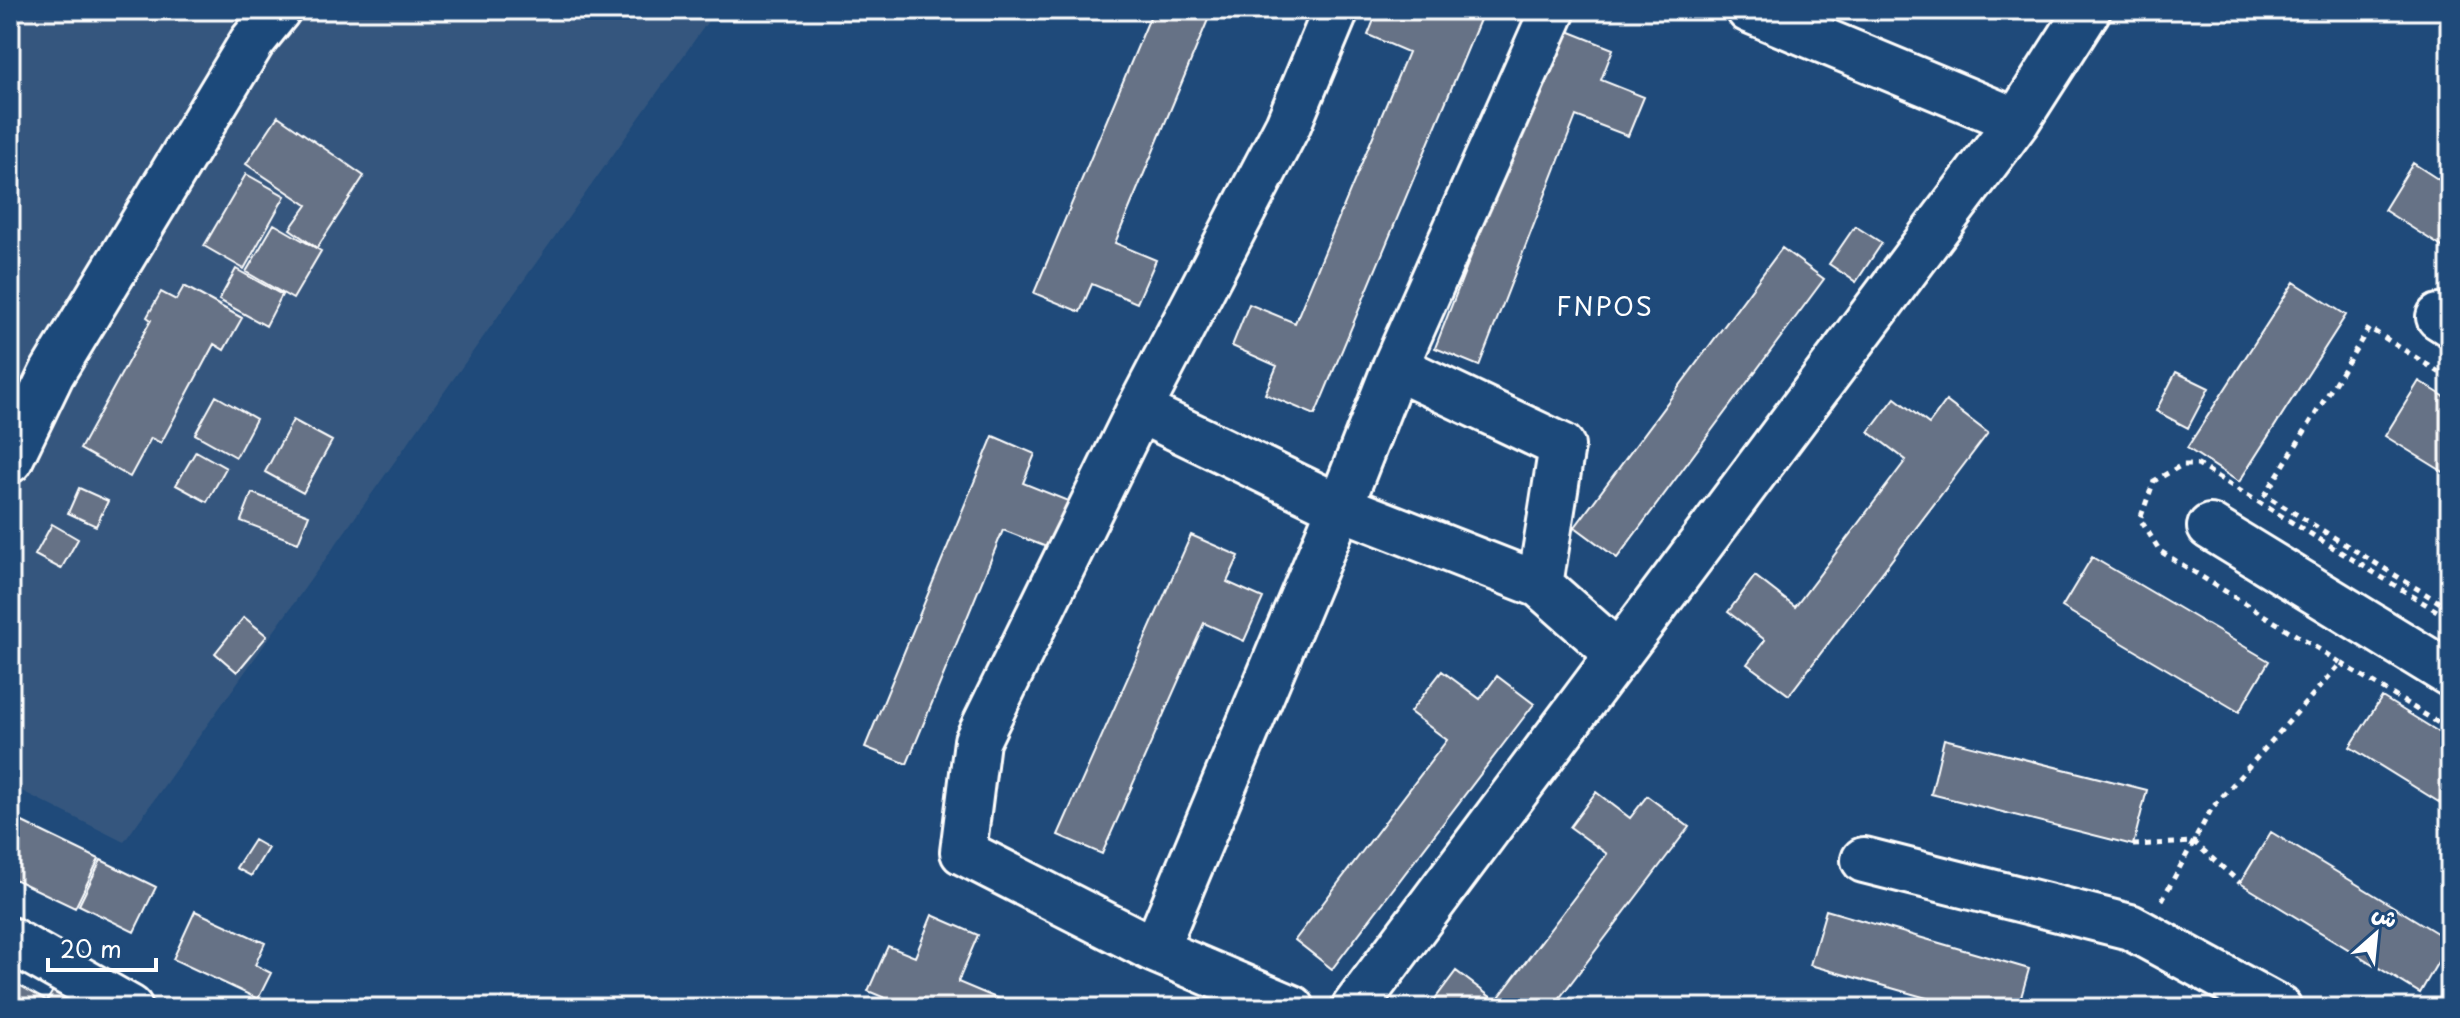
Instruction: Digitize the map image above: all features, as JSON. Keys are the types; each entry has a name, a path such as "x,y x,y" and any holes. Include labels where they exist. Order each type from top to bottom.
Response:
{"street":[{"path":"10,460 56,366 252,42 278,10"},
{"path":"1292,1008 1155,950 963,852 977,741 1139,410 1288,125 1336,10"},
{"path":"1155,950 1340,507 1395,367 1553,10"},
{"path":"1749,10 2017,121"},
{"path":"1354,1008 2017,121 2088,10"},
{"path":"1395,367 1562,446 1540,585"},
{"path":"1139,410 1340,507 1540,585 1618,654"},
{"path":"2210,527 2450,674"},
{"path":"1864,860 2130,927 2279,1008"},
{"path":"10,940 130,1008"}],"path":[{"path":"2450,379 2369,328 2265,495 2450,609"},
{"path":"2450,619 2198,465 2182,465 2154,481 2140,519 2160,551 2450,730"},
{"path":"2161,903 2212,808 2341,663"},
{"path":"2133,845 2194,842 2240,883"}],"shaded area":[{"path":"19,10 716,10 124,842 10,785 10,21"}],"building":[{"path":"1153,10 1212,10 1115,243 1156,260 1137,303 1092,284 1080,312 1034,293"},
{"path":"1378,10 1484,10 1315,415 1265,394 1277,366 1232,346 1249,304 1295,323 1408,52 1368,35"},
{"path":"1560,28 1613,49 1601,80 1644,97 1628,136 1576,116 1479,366 1435,348"},
{"path":"278,116 364,176 317,248 290,229 307,205 246,164"},
{"path":"2413,163 2450,187 2450,252 2384,210"},
{"path":"246,174 285,196 244,269 204,246"},
{"path":"274,224 321,251 293,299 246,272"},
{"path":"1855,226 1882,243 1856,282 1829,264"},
{"path":"1782,248 1824,279 1617,558 1575,527"},
{"path":"236,269 282,295 266,326 219,300"},
{"path":"2294,282 2346,315 2239,482 2187,448"},
{"path":"184,286 242,318 224,350 214,344 161,443 151,438 130,477 80,449 151,320 147,317 161,292 176,300"},
{"path":"2176,372 2209,388 2188,428 2156,411"},
{"path":"2419,381 2450,400 2450,476 2385,436"},
{"path":"216,396 256,419 236,457 195,434"},
{"path":"1895,398 1929,424 1946,401 1988,433 1789,695 1747,664 1765,640 1728,612 1755,576 1795,607 1906,460 1869,432"},
{"path":"293,420 332,441 303,493 265,472"},
{"path":"993,436 1035,454 1023,483 1068,501 1049,548 1003,530 907,764 865,747"},
{"path":"196,451 226,468 207,502 176,485"},
{"path":"79,488 108,501 96,526 68,513"},
{"path":"252,493 309,515 298,543 241,521"},
{"path":"52,524 78,539 61,569 35,555"},
{"path":"1191,535 1239,556 1227,582 1263,598 1244,641 1204,623 1102,854 1058,835"},
{"path":"2092,557 2269,661 2239,712 2062,607"},
{"path":"244,617 267,636 237,672 215,653"},
{"path":"1442,671 1480,699 1497,676 1534,704 1332,969 1295,940 1447,740 1410,712"},
{"path":"2382,697 2450,739 2450,809 2350,747"},
{"path":"1944,739 2147,790 2133,845 1931,794"},
{"path":"1596,792 1630,818 1647,796 1689,827 1552,1008 1429,1007 1456,971 1496,1001 1607,854 1570,827"},
{"path":"10,816 99,859 75,908 10,877"},
{"path":"2271,832 2450,941 2420,993 2240,883"},
{"path":"254,840 268,848 251,876 236,868"},
{"path":"101,860 156,887 134,932 79,905"},
{"path":"1826,910 2029,969 2018,1008 1962,1008 1810,965"},
{"path":"195,911 265,943 255,965 271,973 258,999 173,959"},
{"path":"932,915 978,935 958,982 1020,1008 909,1008 868,991 888,946 915,957"},
{"path":"10,980 47,1001 55,987 92,1008 10,1008"}],"district":[{"name":"FNPOS","path":"1605,307"}]}
